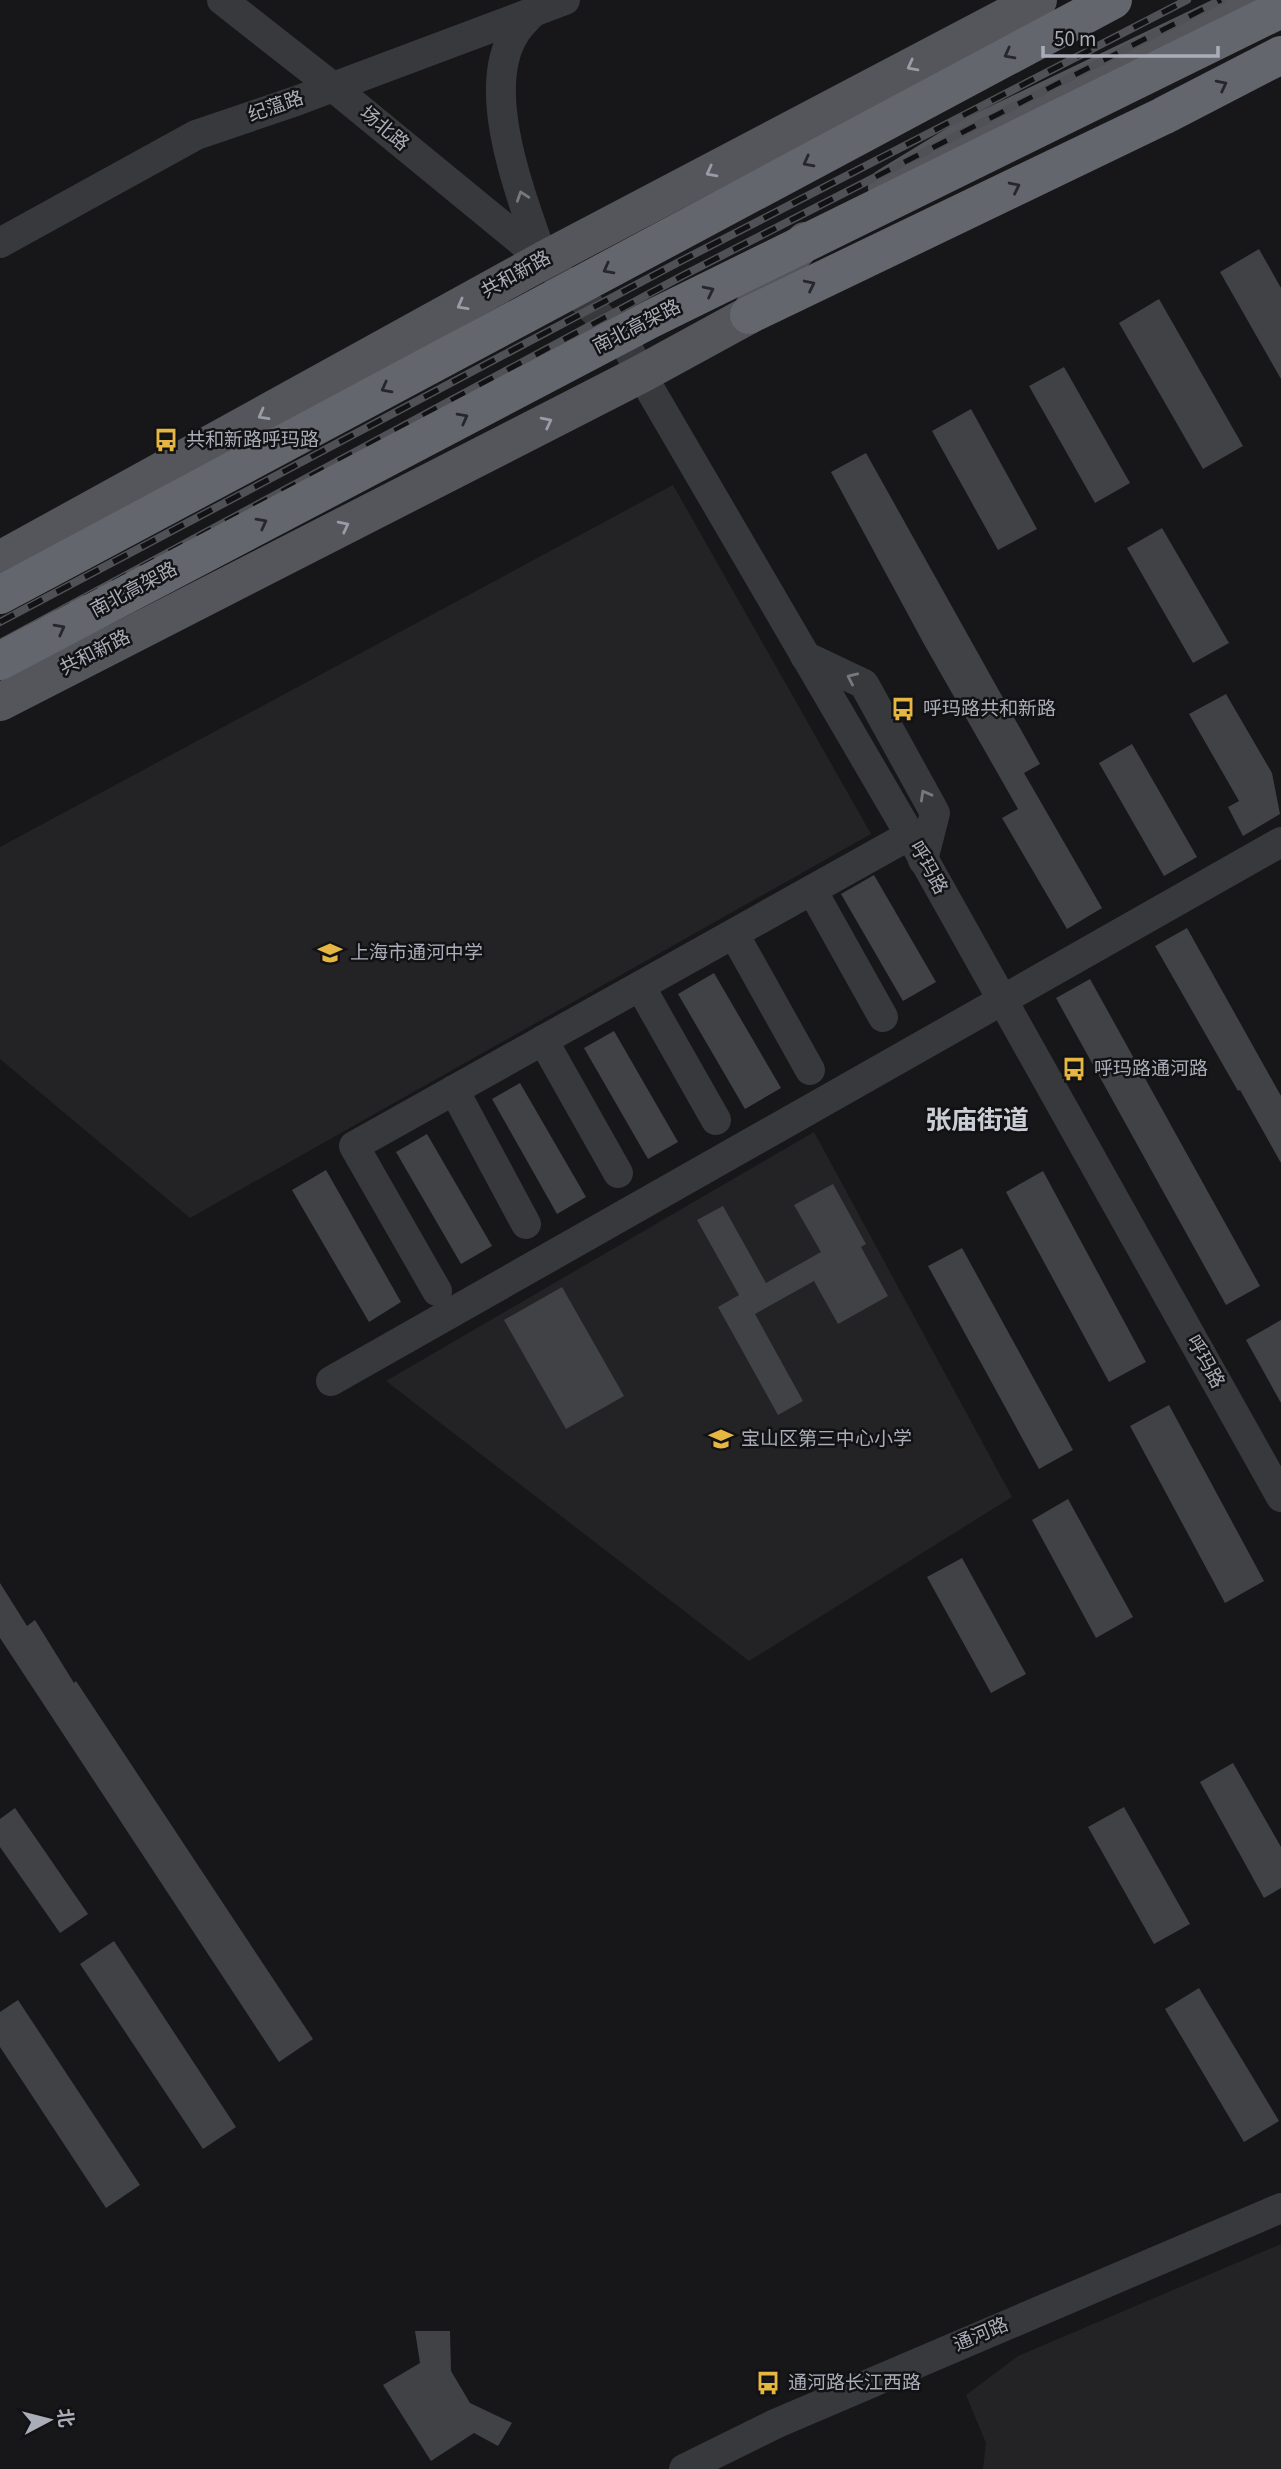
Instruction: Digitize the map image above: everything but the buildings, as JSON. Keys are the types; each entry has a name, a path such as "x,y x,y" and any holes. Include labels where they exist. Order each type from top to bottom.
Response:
{"highway":[{"path":"0,595 1113,0"},
{"name":"南北高架路","path":"0,661 651,319 1281,9"},
{"path":"749,315 1163,116 1281,55"}],"main road":[{"name":"共和新路","path":"0,560 544,260 1038,0"},
{"path":"749,315 777,272 817,229 964,140 1256,0"},
{"name":"共和新路","path":"0,702 641,374 749,315"},
{"path":"0,540 77,498 162,471"},
{"path":"0,723 177,631 222,589"}],"street":[{"name":"场北路","path":"222,0 544,260"},
{"name":"纪蕰路","path":"0,243 196,135 565,0"},
{"path":"437,1291 354,1146 811,890 916,848 935,813 864,684 805,656 624,341 544,260 514,173 505,130 501,85 505,59 514,34 533,12"},
{"path":"331,1381 1281,842"},
{"name":"呼玛路","path":"916,848 1281,1497"},
{"path":"811,890 883,1017"},
{"path":"734,934 810,1070"},
{"path":"640,986 716,1120"},
{"path":"543,1040 618,1173"},
{"path":"454,1090 526,1224"},
{"name":"通河路","path":"684,2469 775,2424 1281,2208"}],"shaded area":[{"name":"上海市通河中学","path":"673,485 871,834 190,1218 0,1059 0,847"},
{"name":"宝山区第三中心小学","path":"814,1132 1012,1497 749,1661 386,1381"},
{"path":"1281,2244 1281,2469 983,2469 986,2443 966,2395 1018,2356"}],"railway":[{"path":"0,622 677,263 1187,0"},
{"path":"0,643 684,275 1221,0"}],"place":[{"name":"共和新路呼玛路","path":"166,440"},
{"name":"呼玛路共和新路","path":"903,709"},
{"name":"上海市通河中学","path":"330,953"},
{"name":"呼玛路通河路","path":"1074,1069"},
{"name":"宝山区第三中心小学","path":"721,1439"},
{"name":"通河路长江西路","path":"768,2383"}],"district":[{"name":"张庙街道","path":"977,1120"}]}
